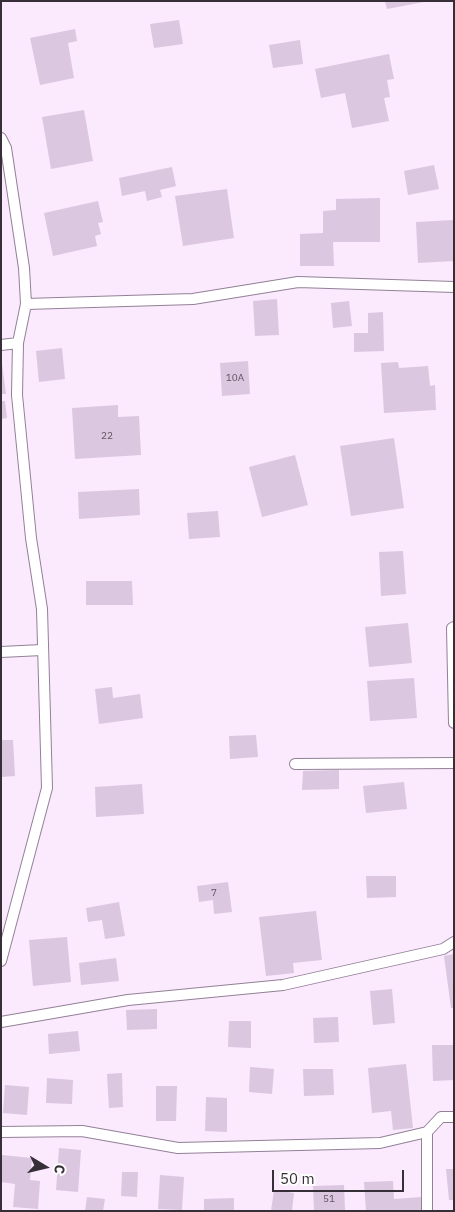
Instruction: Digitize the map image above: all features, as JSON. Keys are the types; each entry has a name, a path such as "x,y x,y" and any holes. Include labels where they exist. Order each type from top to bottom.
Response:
{"lane":[{"path":"1,138 6,148 24,268 26,304 18,343 17,395 31,538 42,609 47,788 1,961"},
{"path":"26,304 193,299 298,282 454,287"},
{"path":"1,345 18,343"},
{"path":"454,627 454,723"},
{"path":"1,652 42,650"},
{"path":"295,764 454,763"},
{"path":"1,1022 128,1000 283,985 443,949 454,942"},
{"path":"1,1132 82,1131 178,1148 380,1143 428,1132 441,1117 454,1117"},
{"path":"427,1211 428,1132"}],"building":[{"path":"385,1 424,1 424,2 387,9"},
{"path":"179,20 183,44 154,48 150,24"},
{"path":"75,29 77,41 68,43 74,78 40,85 30,38"},
{"path":"300,40 303,64 273,68 269,45"},
{"path":"389,54 394,79 387,80 390,97 384,98 389,121 352,128 345,93 321,98 315,69"},
{"path":"84,110 93,161 51,169 42,117"},
{"path":"434,165 439,189 408,195 404,171"},
{"path":"172,167 176,186 160,190 162,197 147,201 145,191 122,196 119,178"},
{"path":"227,189 234,238 183,246 175,196"},
{"path":"380,198 380,242 333,242 334,266 300,266 300,234 323,233 323,211 336,210 336,199"},
{"path":"98,201 103,222 98,223 101,234 95,236 97,246 53,256 44,213"},
{"path":"454,220 454,261 418,263 416,222"},
{"path":"277,299 279,335 255,336 253,301"},
{"path":"349,301 352,326 333,328 331,303"},
{"path":"383,312 384,351 354,352 354,333 368,333 368,313"},
{"path":"62,348 65,379 39,382 36,351"},
{"path":"1,356 6,394 1,394"},
{"path":"248,361 250,394 222,396 220,363"},
{"path":"398,362 399,368 428,366 430,386 435,385 436,410 384,413 381,363"},
{"path":"1,401 5,401 7,418 1,419"},
{"path":"118,405 118,417 139,416 141,455 75,459 72,408"},
{"path":"394,438 404,508 351,516 340,446"},
{"path":"295,455 308,505 262,517 249,467"},
{"path":"139,489 140,515 79,519 78,492"},
{"path":"218,511 220,537 189,539 187,513"},
{"path":"403,551 406,594 381,596 379,552"},
{"path":"86,581 132,581 133,605 86,605"},
{"path":"408,623 412,663 369,667 365,627"},
{"path":"414,678 417,718 370,721 367,681"},
{"path":"112,687 113,698 140,694 143,718 99,724 95,689"},
{"path":"256,735 258,757 230,759 229,736"},
{"path":"1,740 13,740 15,776 1,777"},
{"path":"339,770 339,789 302,790 303,771"},
{"path":"404,782 407,809 366,813 363,786"},
{"path":"142,784 144,814 96,817 95,787"},
{"path":"366,876 396,876 396,897 367,898"},
{"path":"228,882 232,912 214,914 213,900 199,902 197,886"},
{"path":"119,902 125,936 105,939 102,920 88,922 86,908"},
{"path":"316,911 322,960 293,963 294,973 266,976 259,917"},
{"path":"67,937 71,982 33,986 29,940"},
{"path":"454,954 454,1008 451,1008 444,956"},
{"path":"116,958 119,981 81,985 79,963"},
{"path":"392,989 395,1023 373,1025 370,991"},
{"path":"157,1009 157,1029 127,1030 126,1010"},
{"path":"338,1017 339,1042 314,1043 313,1018"},
{"path":"229,1021 251,1021 251,1048 228,1047"},
{"path":"78,1031 80,1051 49,1054 48,1034"},
{"path":"432,1045 454,1045 454,1080 433,1081"},
{"path":"406,1064 413,1128 393,1130 391,1111 372,1113 368,1068"},
{"path":"250,1067 274,1069 272,1094 249,1092"},
{"path":"303,1069 333,1069 334,1095 304,1096"},
{"path":"122,1073 123,1107 109,1108 107,1074"},
{"path":"47,1078 73,1080 72,1104 46,1103"},
{"path":"5,1085 29,1087 27,1115 3,1113"},
{"path":"156,1086 177,1086 176,1121 156,1121"},
{"path":"206,1097 227,1098 227,1132 205,1131"},
{"path":"59,1148 81,1150 78,1192 56,1190"},
{"path":"2,1155 32,1158 30,1180 40,1181 38,1209 13,1207 15,1184 1,1182"},
{"path":"446,1169 454,1169 454,1200 449,1200"},
{"path":"122,1172 138,1172 137,1197 121,1196"},
{"path":"160,1175 184,1177 182,1210 158,1209"},
{"path":"393,1181 394,1199 421,1197 422,1211 366,1211 364,1182"},
{"path":"344,1185 345,1211 314,1211 313,1186"},
{"path":"274,1190 294,1193 292,1211 271,1211"},
{"path":"87,1197 105,1199 103,1211 85,1211"},
{"path":"234,1198 234,1211 204,1211 204,1199"}]}
